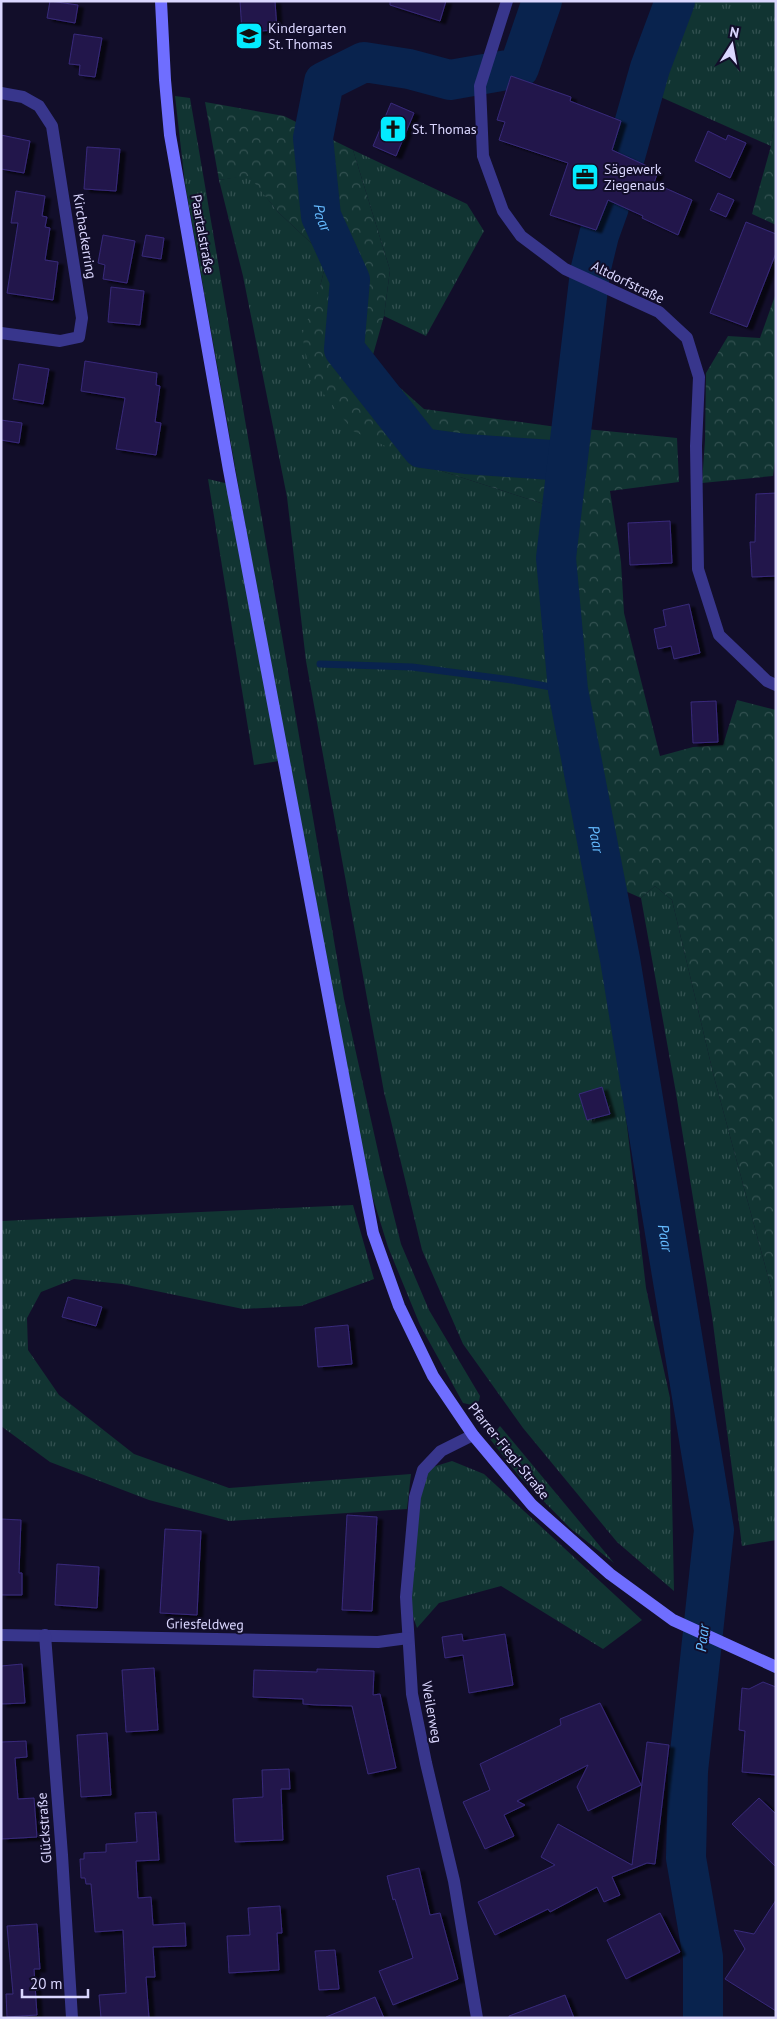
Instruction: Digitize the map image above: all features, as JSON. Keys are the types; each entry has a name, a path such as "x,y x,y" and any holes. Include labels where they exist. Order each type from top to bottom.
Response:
{"main road":[{"name":"Paartalstraße","path":"161,1 170,135 229,470 373,1233"},
{"name":"Pfarrer-Fiegl-Straße","path":"373,1233 399,1306 433,1376 473,1435 532,1505 610,1574 673,1620 773,1666"}],"street":[{"name":"Altdorfstraße","path":"507,1 480,86 483,156 503,211 521,236 565,269 659,312 686,338 699,377 696,446 698,569 718,635 767,681 776,685"},
{"name":"Kirchackerring","path":"1,93 23,97 40,106 52,126 82,318 79,337 60,341 1,333"},
{"name":"Weilerweg","path":"473,1435 441,1451 423,1470 415,1497 406,1597 412,1694 454,1881 477,2018"},
{"name":"Griesfeldweg","path":"1,1635 378,1642 408,1638"},
{"name":"Glückstraße","path":"45,1635 72,2018"}],"green space":[{"path":"687,1 776,1 776,113 771,146 656,95"},
{"path":"175,96 190,98 344,999 382,1169 401,1244 429,1310 480,1396 479,1401 472,1405 463,1403 420,1325 388,1247 363,1166 331,1009 185,184"},
{"path":"205,102 284,116 353,150 390,270 384,316 371,362 424,409 557,427 547,505 435,469 353,431 311,378 302,335 320,287 327,258 278,212 249,176 219,180"},
{"path":"776,113 776,225 752,214 771,146"},
{"path":"353,150 467,204 484,231 426,336 384,316 390,270"},
{"path":"249,175 278,212 327,258 320,287 435,469 547,505 539,586 560,694 593,909 605,960 620,1066 646,1288 670,1398 674,1591 617,1542 523,1428 463,1344 422,1250 384,1092 306,661 287,497 243,276 219,180"},
{"path":"776,293 776,454 773,476 702,483 706,373 728,336 760,338"},
{"path":"576,428 677,438 679,482 610,491 621,562 624,613 660,756 693,747 723,745 737,700 776,710 776,1306 714,1077 672,900 655,886 641,898 605,882 573,711 560,599"},
{"path":"208,479 229,484 279,761 254,765"},
{"path":"655,886 672,900 714,1077 776,1306 776,1540 742,1546 712,1316 676,1093 641,898"},
{"path":"353,1205 374,1279 301,1306 243,1309 122,1284 74,1279 41,1292 27,1318 28,1350 59,1395 134,1454 229,1488 411,1474 407,1509 229,1521 149,1500 50,1462 1,1426 1,1221"},
{"path":"500,1426 614,1563 570,1528 519,1476 490,1439"},
{"path":"452,1461 484,1474 642,1620 603,1649 501,1586 439,1603 417,1628 406,1597 423,1470"}],"building":[{"path":"50,1 78,5 75,23 47,18"},
{"path":"240,1 275,1 277,30 242,32"},
{"path":"390,1 446,1 440,21 390,5"},
{"path":"74,34 102,38 95,77 79,75 80,65 69,64"},
{"path":"511,76 571,97 570,101 621,121 612,150 658,171 654,183 692,200 678,235 608,200 596,230 550,215 568,163 499,140 505,122 497,120"},
{"name":"St. Thomas","path":"391,103 414,113 396,156 373,146"},
{"path":"708,131 726,140 728,135 746,143 730,178 695,161"},
{"path":"1,135 30,141 24,173 1,169"},
{"path":"87,147 120,149 116,191 84,189"},
{"path":"16,191 45,196 42,216 47,217 45,227 50,228 45,260 58,262 53,300 7,293 18,223 11,223"},
{"path":"718,193 734,200 726,217 710,210"},
{"path":"746,222 776,234 776,253 747,327 710,313"},
{"path":"103,235 135,241 127,283 103,279 105,265 98,263"},
{"path":"146,235 164,238 161,259 142,256"},
{"path":"111,287 144,291 140,325 108,322"},
{"path":"85,361 157,373 156,385 160,386 155,422 161,423 156,455 116,449 125,398 81,391"},
{"path":"19,364 49,369 43,404 13,399"},
{"path":"1,420 22,423 19,443 1,440"},
{"path":"776,493 776,576 752,577 750,542 755,542 756,494"},
{"path":"670,521 672,563 630,565 628,523"},
{"path":"689,604 700,653 674,659 671,646 658,649 654,629 666,626 663,610"},
{"path":"716,701 718,742 693,743 691,702"},
{"path":"602,1087 610,1114 587,1120 579,1094"},
{"path":"68,1297 102,1307 96,1326 62,1317"},
{"path":"348,1325 352,1364 318,1367 315,1328"},
{"path":"347,1515 377,1517 372,1611 342,1610"},
{"path":"1,1519 21,1520 19,1573 22,1573 22,1595 1,1595"},
{"path":"165,1529 201,1531 197,1615 160,1613"},
{"path":"57,1564 99,1567 97,1608 55,1605"},
{"path":"462,1634 463,1641 505,1634 513,1685 469,1693 463,1655 445,1658 442,1637"},
{"path":"22,1664 25,1703 1,1704 1,1666"},
{"path":"154,1668 158,1730 126,1732 122,1670"},
{"path":"317,1669 374,1671 373,1695 380,1694 396,1768 368,1774 352,1706 303,1704 303,1699 253,1697 254,1670 317,1672"},
{"path":"763,1682 776,1687 776,1775 742,1772 745,1731 739,1730 742,1688 749,1689"},
{"path":"600,1703 641,1785 588,1811 577,1787 588,1765 517,1801 525,1805 504,1815 514,1836 485,1849 463,1802 490,1790 480,1764 561,1725 560,1719"},
{"path":"107,1733 111,1795 81,1797 77,1735"},
{"path":"26,1741 27,1757 15,1758 18,1799 34,1798 37,1837 2,1839 1,1742"},
{"path":"647,1742 669,1745 655,1864 647,1863 612,1877 620,1895 604,1902 597,1887 550,1912 548,1909 495,1935 478,1902 555,1865 541,1857 558,1824 632,1865"},
{"path":"289,1769 290,1789 281,1789 283,1840 235,1842 233,1799 263,1797 262,1770"},
{"path":"759,1798 776,1814 776,1867 732,1824"},
{"path":"156,1812 159,1860 136,1861 138,1898 151,1897 153,1925 185,1923 186,1946 153,1947 155,1977 146,1977 149,2018 101,2018 99,1995 126,1993 123,1930 95,1932 91,1884 86,1884 85,1878 81,1878 80,1859 84,1859 84,1853 106,1852 106,1844 137,1842 135,1813"},
{"path":"419,1868 430,1915 440,1913 458,1979 393,2005 379,1971 413,1958 395,1899 393,1900 387,1876"},
{"path":"776,1900 776,2011 725,1979 745,1949 734,1930 754,1934"},
{"path":"280,1906 282,1933 277,1933 279,1970 229,1973 227,1936 250,1935 248,1908"},
{"path":"660,1913 680,1952 626,1979 607,1940"},
{"path":"37,1924 40,1969 34,1969 37,2015 7,2017 6,1994 13,1994 7,1926"},
{"path":"335,1950 339,1989 319,1990 315,1951"},
{"path":"565,1995 574,2018 509,2018 509,2016"},
{"path":"375,1997 384,2018 326,2018 326,2017"}],"waterway":[{"name":"Paar","path":"542,1 519,68 450,80 409,69 364,62 324,82 313,138 321,216 350,280 344,349 422,448 466,454 566,461"},
{"name":"Paar","path":"622,167 650,68 675,1"},
{"name":"Paar","path":"609,207 599,235 590,272 556,558 568,690 620,959 714,1530 688,1771 686,1858 703,1957 703,2018"},
{"path":"320,664 412,667 512,680 568,690"}],"place":[{"name":"Kindergarten St. Thomas","path":"249,36"},
{"name":"St. Thomas","path":"393,129"},
{"name":"Sägewerk Ziegenaus","path":"585,177"}]}
